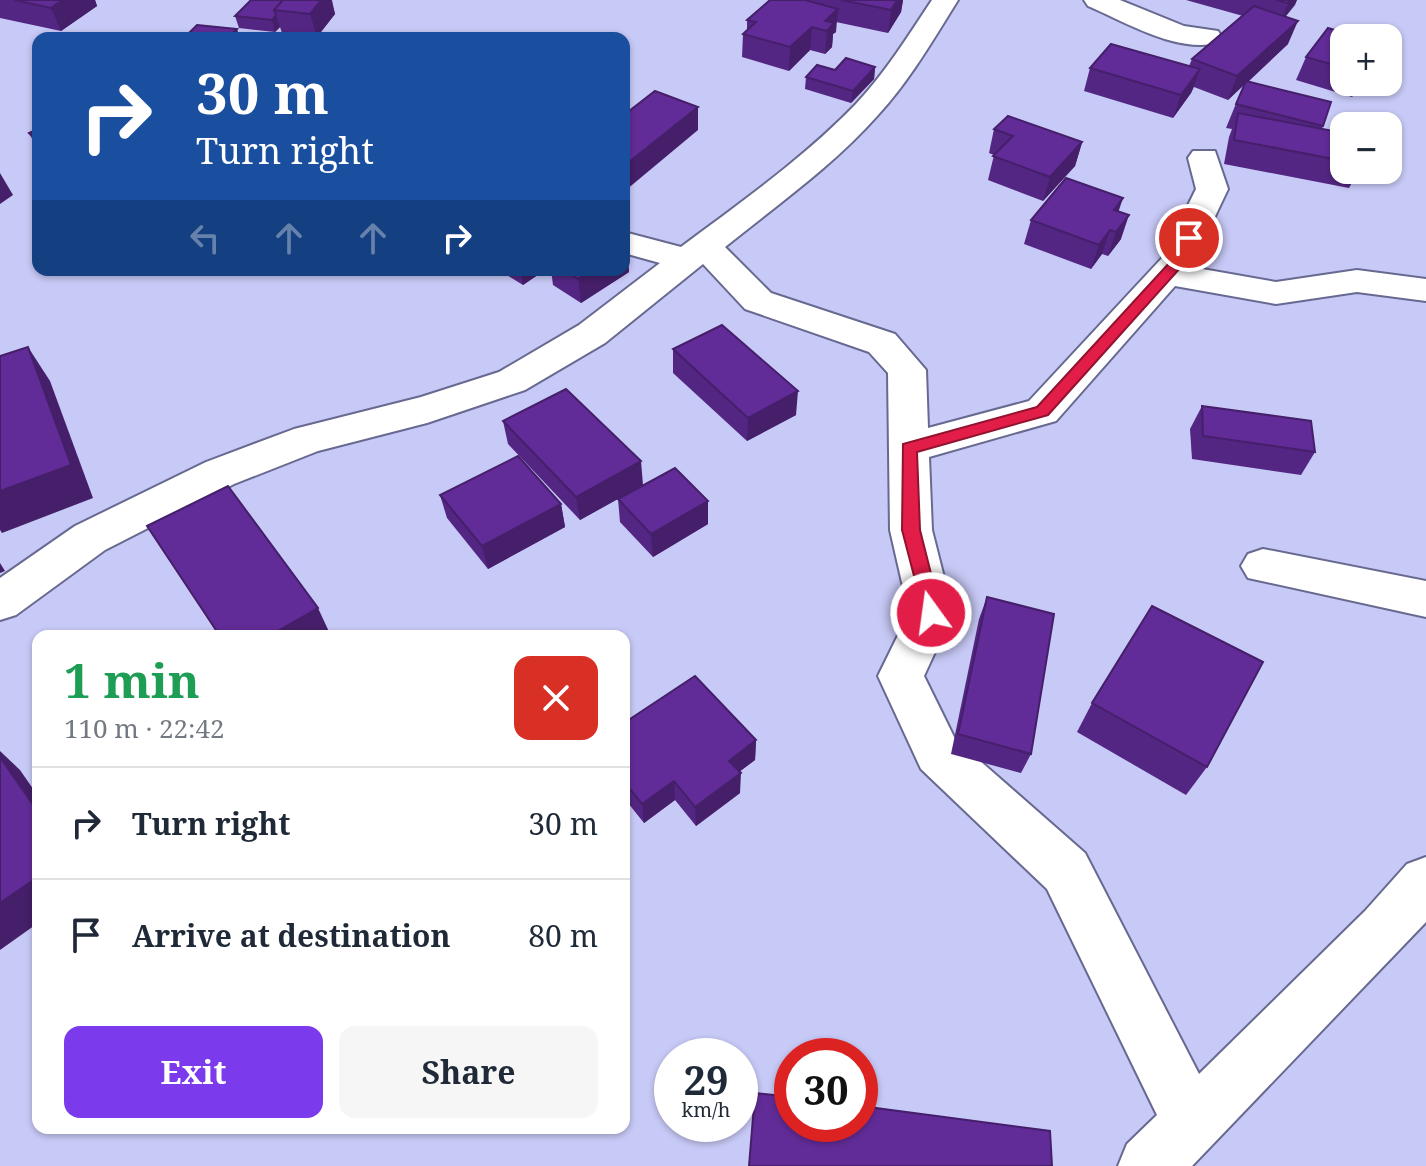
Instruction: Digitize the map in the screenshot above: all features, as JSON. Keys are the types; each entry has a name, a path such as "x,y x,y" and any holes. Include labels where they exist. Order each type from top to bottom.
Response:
{"street":[{"path":"0,602 90,538 220,473 308,439 427,409 512,381 592,334 806,167 866,111 899,72 945,0"},
{"path":"1102,2 1179,34 1208,37"},
{"path":"1102,2 1122,33 1145,49"},
{"path":"909,448 1042,411 1177,263 1212,189 1204,158"},
{"path":"630,243 695,253 758,301 882,343 907,370 911,530 931,613 901,676 938,754 1066,871 1192,1122"},
{"path":"1167,274 1276,293 1357,281 1426,290"},
{"path":"1263,566 1426,599"},
{"path":"1149,1166 1384,930 1426,882"}],"building":[{"path":"14,0 62,0 51,8"},
{"path":"251,0 283,0 274,10 276,15 272,20 235,16"},
{"path":"283,0 321,0 310,14 274,10"},
{"path":"770,0 805,0 838,9 825,21 834,23 827,31 812,27 790,47 743,34 756,22 747,20"},
{"path":"841,0 897,0 891,10"},
{"path":"1254,6 1298,21 1237,76 1192,59"},
{"path":"197,25 237,29 234,32 190,32"},
{"path":"1328,28 1330,29 1330,64 1306,57"},
{"path":"1111,44 1200,69 1181,95 1090,68"},
{"path":"846,58 875,67 853,91 806,77 817,65 835,70"},
{"path":"1246,81 1331,102 1323,126 1236,104"},
{"path":"655,91 698,107 630,161 630,110"},
{"path":"1238,113 1330,130 1330,158 1234,140"},
{"path":"1008,116 1082,142 1050,177 993,156 1013,136 994,129"},
{"path":"1066,178 1123,198 1114,210 1129,215 1116,232 1110,230 1099,245 1031,220"},
{"path":"722,325 798,391 748,418 673,349"},
{"path":"28,347 71,465 0,491 0,356"},
{"path":"566,389 641,461 576,497 503,421"},
{"path":"1202,406 1311,421 1315,452 1203,436"},
{"path":"518,456 561,504 482,546 440,495"},
{"path":"675,468 708,501 651,534 618,499"},
{"path":"228,486 318,608 280,630 216,630 147,526"},
{"path":"987,597 1054,614 1031,754 958,734"},
{"path":"1152,606 1263,662 1207,767 1092,703"},
{"path":"695,676 756,740 729,761 741,773 695,807 674,781 642,804 630,789 630,719"},
{"path":"0,757 32,803 32,881 0,903"},
{"path":"758,1093 774,1095 774,1142 878,1142 878,1108 1050,1131 1052,1166 749,1166 751,1142 758,1142"}],"route":[{"path":"931,613 911,530 909,448 1042,411 1177,263 1189,238"}]}
